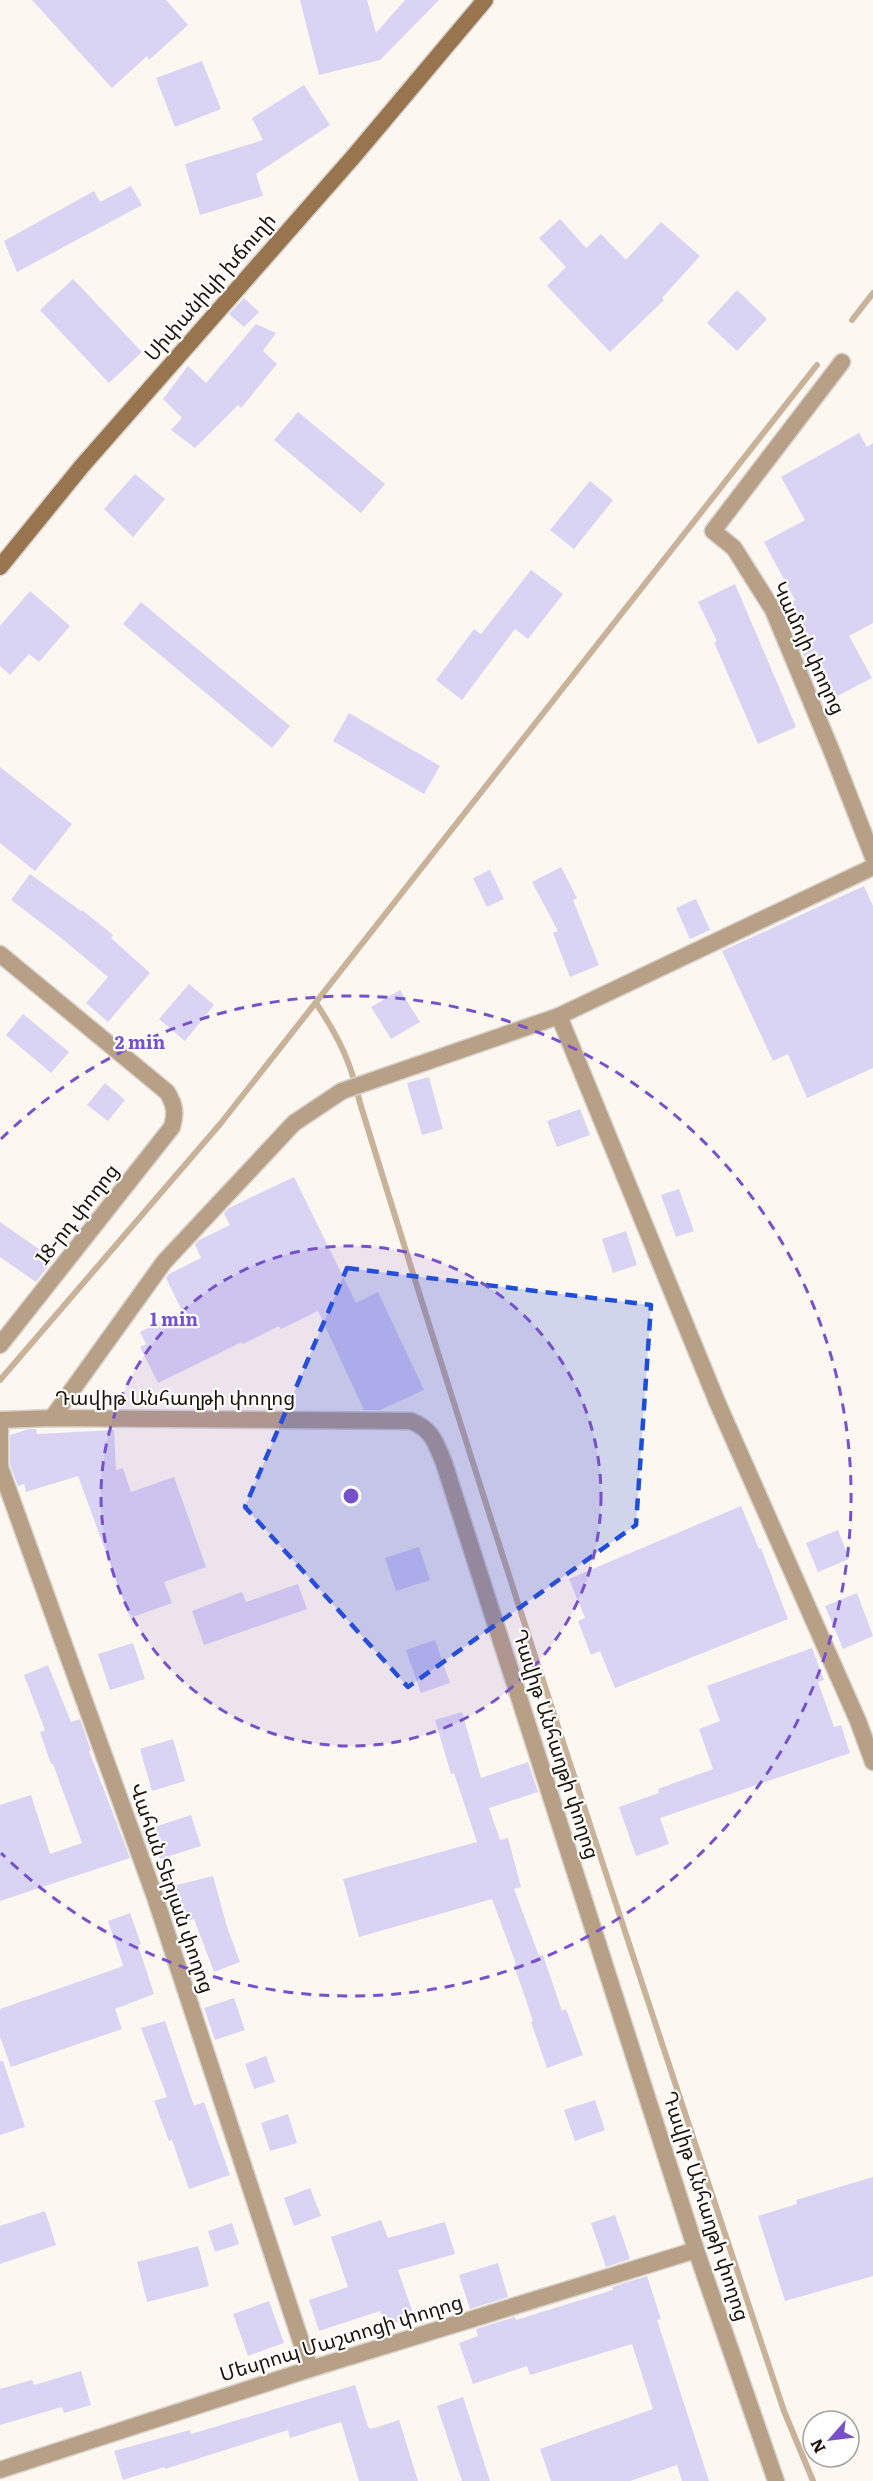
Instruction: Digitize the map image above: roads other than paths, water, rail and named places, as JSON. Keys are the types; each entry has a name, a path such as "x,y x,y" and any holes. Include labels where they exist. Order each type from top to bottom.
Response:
{"main road":[{"name":"Սիփանիկի խճուղի","path":"0,567 82,466 354,156 485,0"}],"street":[{"name":"Կամոյի փողոց","path":"842,362 713,531 734,548 773,610 873,857"},
{"path":"52,1418 164,1262 294,1123 342,1091 559,1016 873,867"},
{"name":"18-րդ փողոց","path":"0,954 167,1092 174,1104 175,1117 172,1127 0,1345"},
{"path":"559,1016 718,1404 873,1762"},
{"name":"Դավիթ Անհաղթի փողոց","path":"0,1420 52,1418 411,1421 424,1427 433,1438 444,1463 696,2250 776,2481"},
{"name":"Վահան Տերյան փողոց","path":"0,1420 0,1467 155,1897 310,2369"},
{"name":"Մեսրոպ Մաշտոցի փողոց","path":"0,2470 310,2369 696,2250"}],"waterway":[{"path":"852,320 873,293"},
{"path":"0,1380 221,1123 817,365"},
{"path":"316,1003 338,1039 353,1075 515,1595 784,2411 813,2481"}]}
